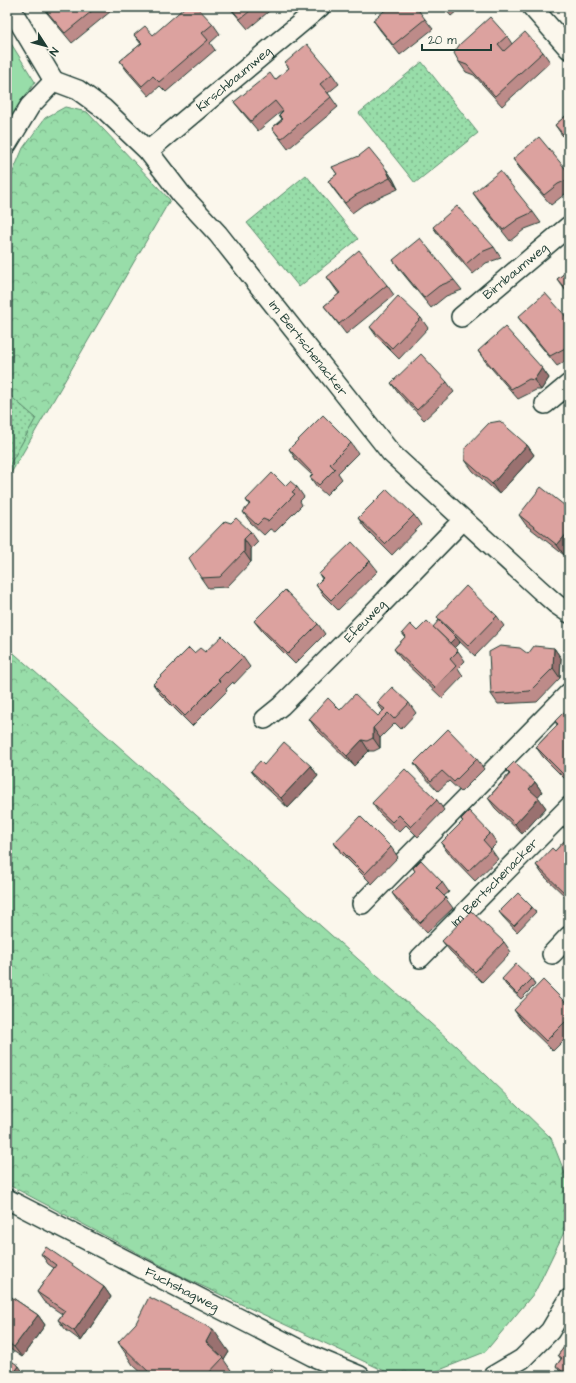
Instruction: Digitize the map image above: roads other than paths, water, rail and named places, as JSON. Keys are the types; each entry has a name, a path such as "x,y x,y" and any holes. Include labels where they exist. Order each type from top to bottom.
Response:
{"street":[{"path":"7,144 30,106 54,80 10,7"},
{"name":"Kirschbaumweg","path":"148,151 320,7"},
{"path":"532,7 569,50"},
{"name":"Im Bertschenacker","path":"54,80 78,90 104,108 148,151 181,194 218,234 391,453 539,589 569,613"},
{"name":"Birnbaumweg","path":"461,317 569,226"},
{"path":"546,404 569,384"},
{"name":"Efeuweg","path":"265,720 339,648 464,520"},
{"path":"362,904 569,693"},
{"name":"Im Bertschenacker","path":"420,958 569,807"},
{"path":"552,954 569,936"},
{"name":"Fuchshagweg","path":"7,1199 312,1356 360,1376"},
{"path":"493,1376 515,1371 522,1359 550,1331 569,1299"}]}
